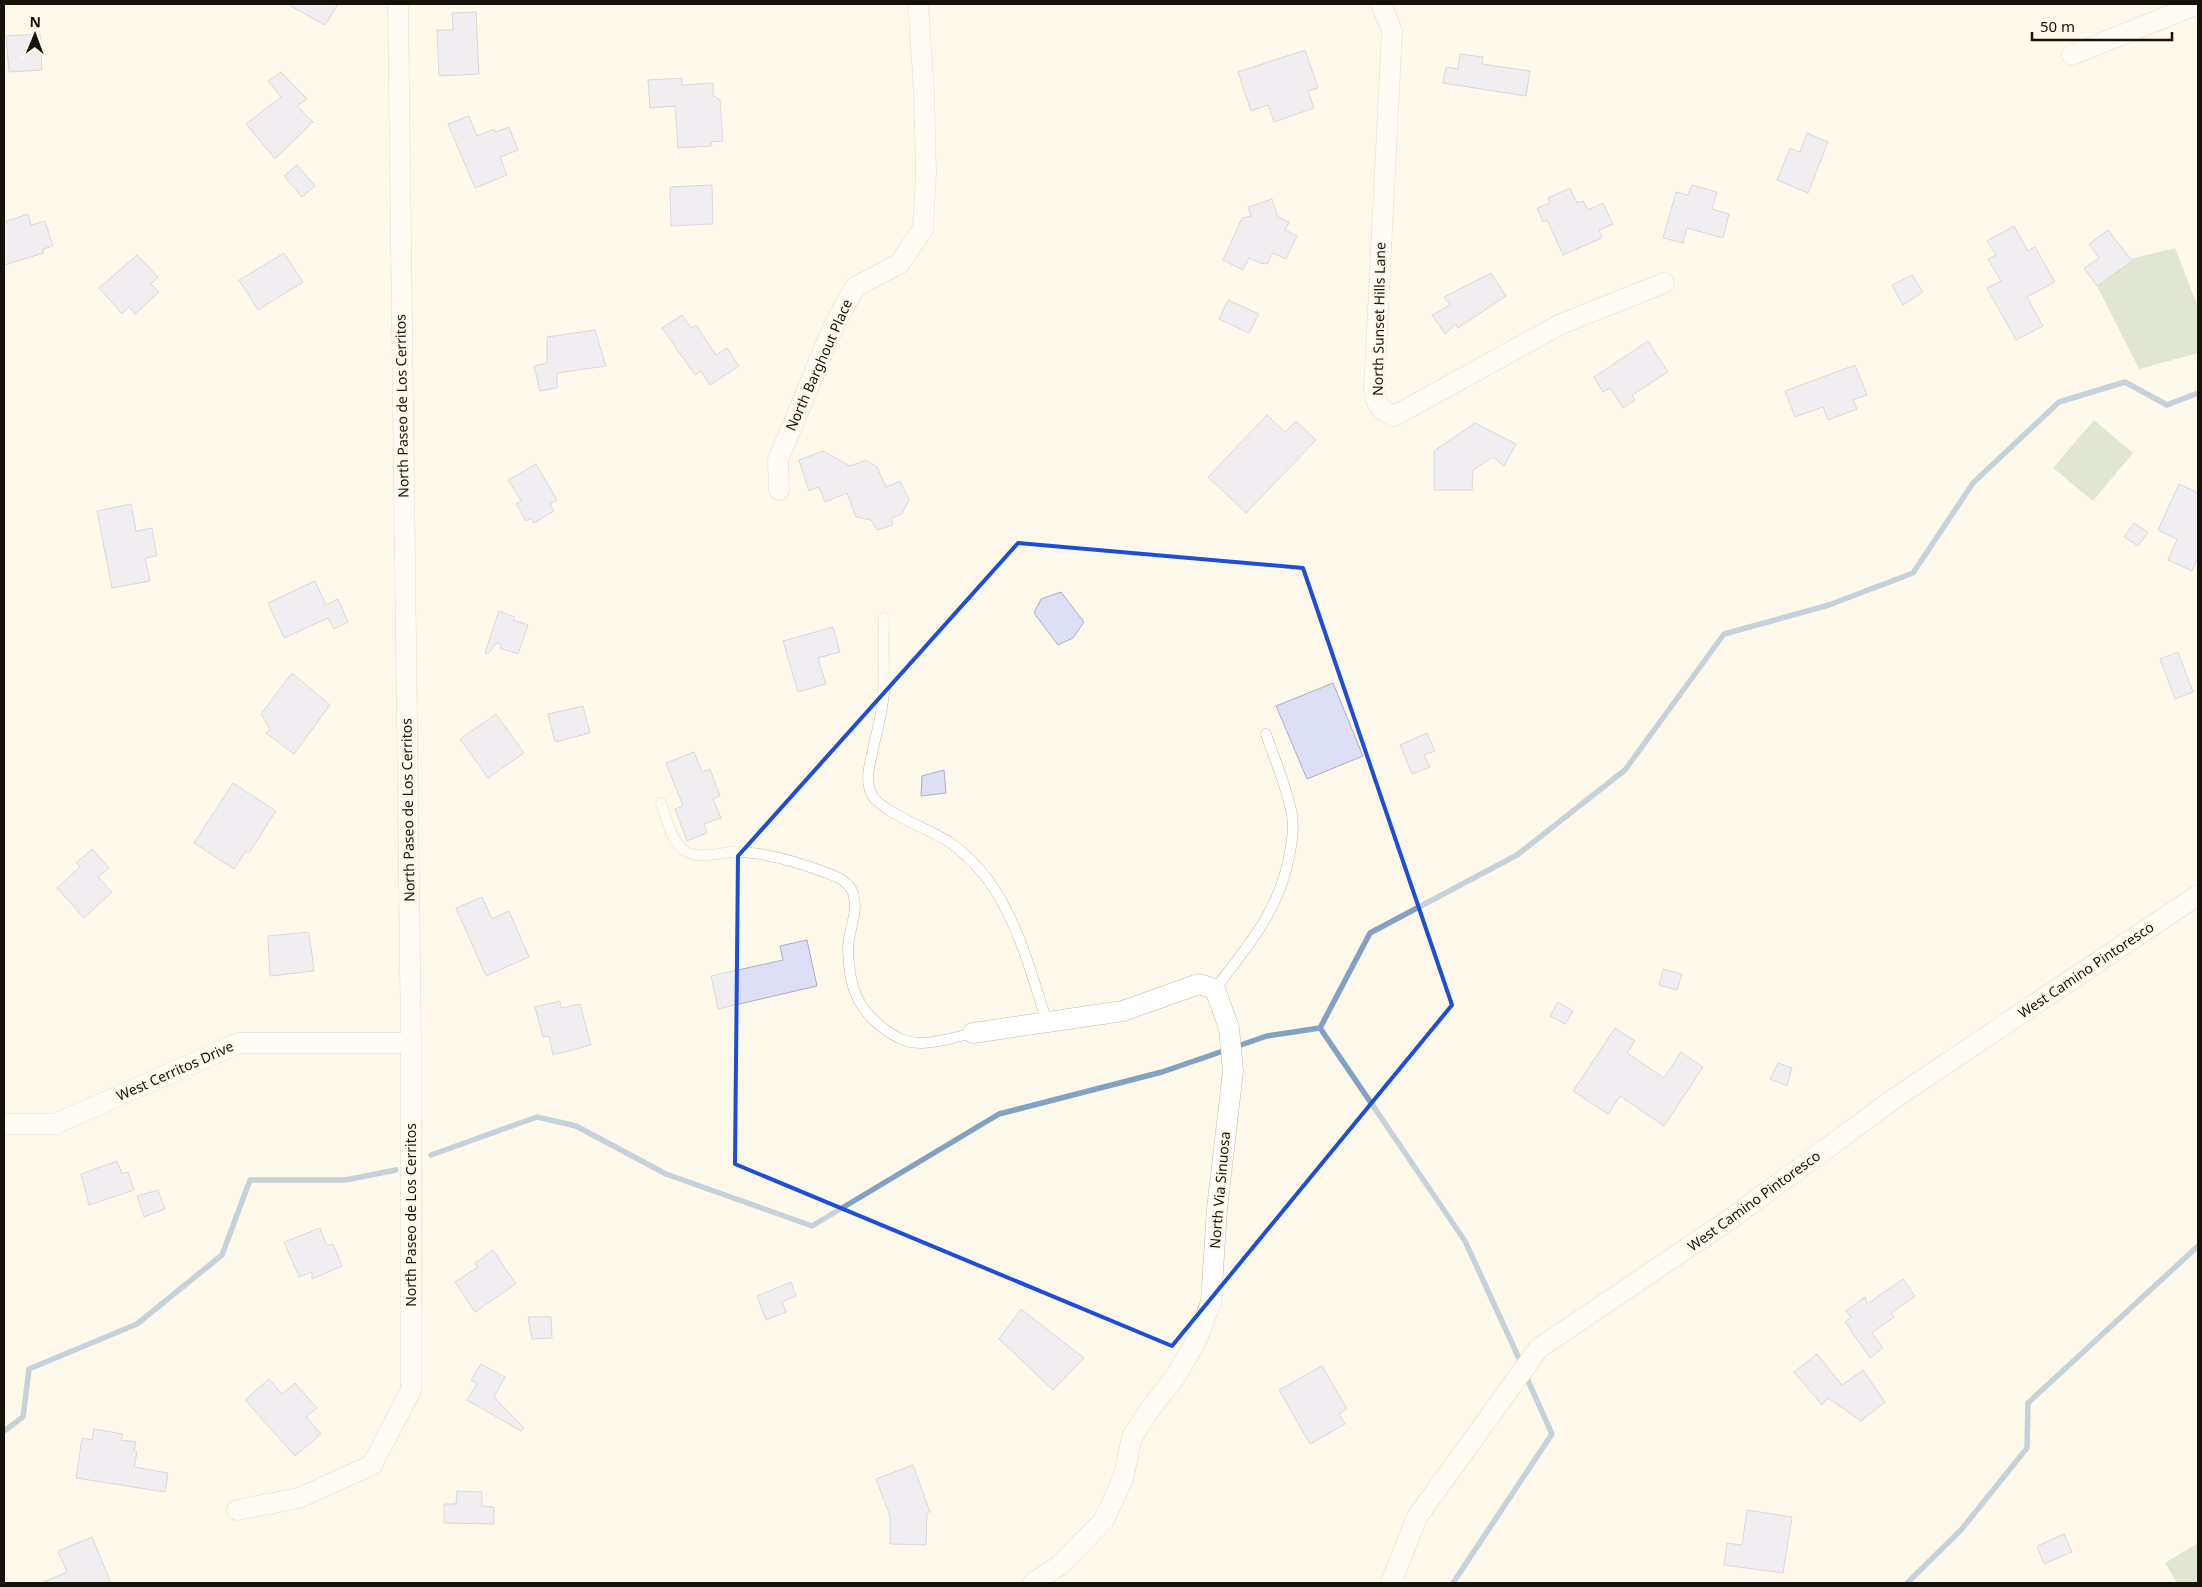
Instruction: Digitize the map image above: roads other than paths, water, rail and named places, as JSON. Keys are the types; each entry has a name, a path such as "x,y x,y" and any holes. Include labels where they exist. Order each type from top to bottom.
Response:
{"street":[{"name":"North Paseo de Los Cerritos","path":"237,1510 298,1498 372,1465 411,1390 411,1043 400,285 398,4"},
{"name":"North Barghout Place","path":"779,490 778,460 835,323 855,287 899,264 923,229 926,172 924,91 918,4"},
{"name":"North Sunset Hills Lane","path":"1381,4 1392,31 1374,390 1375,400 1384,413 1394,416 1561,324 1664,283"},
{"path":"2072,55 2198,4"},
{"name":"West Camino Pintoresco","path":"1391,1583 1417,1517 1539,1348 1729,1220 1895,1098 2198,895"},
{"path":"973,1033 1122,1011 1199,984 1215,989"},
{"name":"North Via Sinuosa","path":"1033,1583 1060,1565 1104,1520 1123,1479 1132,1437 1176,1376 1197,1339 1211,1302 1217,1209 1233,1071 1228,1028 1215,989"},
{"name":"West Cerritos Drive","path":"4,1124 56,1124 238,1043 411,1043"}],"lane":[{"path":"884,618 884,692 867,779 872,796 887,809 950,842 969,858 990,881 1008,913 1025,956 1047,1022"},
{"path":"1215,989 1270,914 1281,890 1287,867 1292,842 1292,817 1288,796 1266,734"},
{"path":"661,803 676,840 683,850 693,855 753,853 829,873 842,879 850,887 854,897 854,917 848,947 850,977 856,998 866,1014 877,1024 900,1039 910,1042 931,1042 973,1033"}],"waterway":[{"path":"431,1155 537,1117 576,1126 666,1174 812,1226 999,1114 1162,1072 1267,1036 1320,1028 1370,933 1517,855 1625,770 1724,634 1829,605 1913,573 1973,483 2059,402 2125,382 2167,405 2198,393"},
{"path":"1320,1028 1465,1241 1522,1365"},
{"path":"4,1431 23,1417 29,1369 137,1324 222,1255 250,1180 345,1180 396,1170"},
{"path":"1907,1583 1961,1530 2027,1448 2028,1403 2198,1246"},
{"path":"1453,1583 1552,1434 1525,1374"}]}
